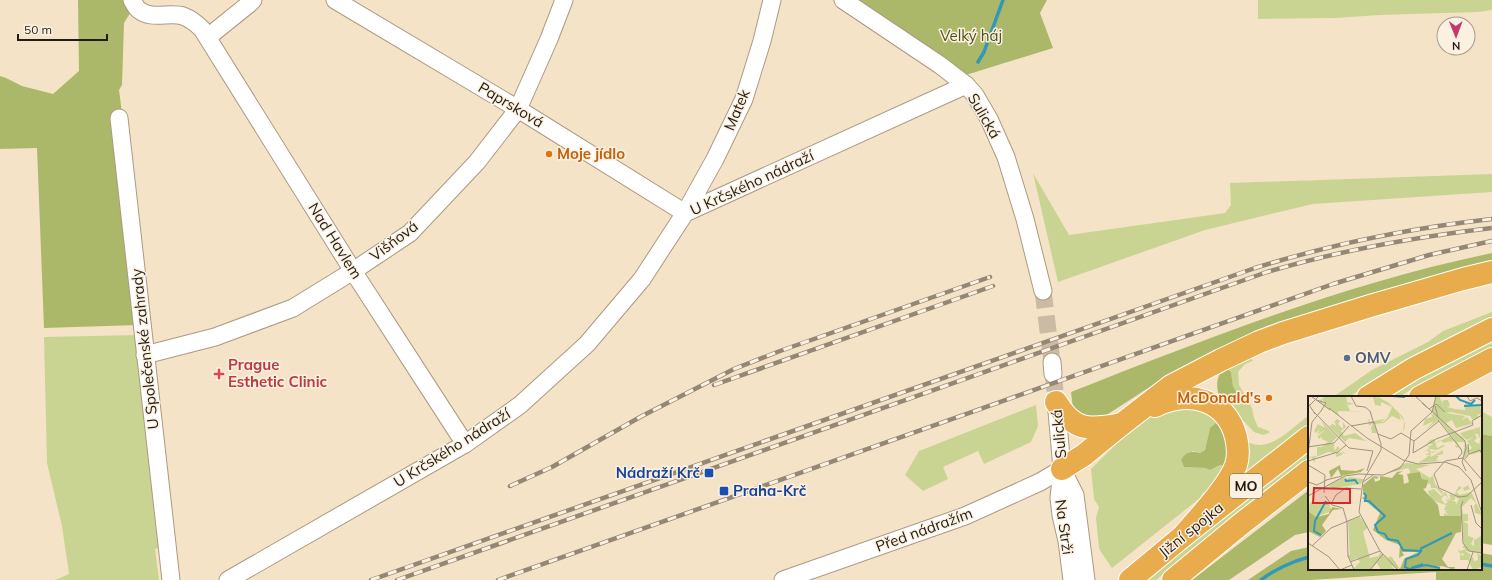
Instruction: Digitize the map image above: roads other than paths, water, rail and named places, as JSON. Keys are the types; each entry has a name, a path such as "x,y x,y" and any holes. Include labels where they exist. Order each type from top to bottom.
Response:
{"highway":[{"path":"1062,469 1084,456 1171,386 1259,342 1370,306 1492,272"},
{"path":"1370,396 1413,369 1492,329"},
{"path":"1422,396 1492,359"},
{"path":"1056,400 1066,417 1080,426 1098,427 1127,420 1168,400 1180,398 1194,398 1205,401 1215,406 1230,421 1238,448 1237,461 1232,474 1183,536"},
{"name":"Jižní spojka","path":"1133,577 1308,438"},
{"name":"Jižní spojka","path":"1172,580 1308,472"}],"street":[{"name":"Nad Havlem","path":"132,0 139,10 150,15 170,14 182,16 193,21 202,29 353,271 465,444"},
{"path":"208,37 253,0"},
{"name":"Paprsková","path":"335,0 518,108 685,213"},
{"name":"Višňová","path":"145,355 215,337 293,308 353,271 410,233 477,162 518,108 549,39 564,0"},
{"name":"Matek","path":"685,213 715,159 744,99 762,41 772,0"},
{"name":"Sulická","path":"843,0 940,65 966,85 981,105 1006,157 1025,219 1043,291"},
{"name":"U Krčského nádraží","path":"228,580 465,444 520,405 587,344 642,279 685,213 966,85"},
{"name":"U Společenské zahrady","path":"119,118 171,580"},
{"name":"Sulická","path":"1056,400 1062,469"},
{"name":"Před nádražím","path":"783,580 965,516 1040,482 1062,469"},
{"name":"Na Strži","path":"1062,469 1059,498 1072,580"},
{"name":"Na Strži","path":"1062,469 1075,495 1086,580"}],"waterway":[{"path":"978,62 984,52 1003,0"},
{"path":"1261,580 1284,566 1308,557"},
{"path":"1482,564 1492,566"}],"tunnel":[{"path":"1043,291 1052,362"},
{"path":"1053,374 1056,399"}],"railway":[{"path":"371,580 1255,268 1342,244 1402,232 1492,219"},
{"path":"397,580 1267,272 1323,257 1379,245 1492,228"},
{"path":"498,580 1333,284 1429,255 1492,241"},
{"path":"510,486 552,467 642,416 734,369 780,351 990,277"},
{"path":"714,385 993,286"}],"place":[{"name":"Moje jídlo","path":"549,154"},
{"name":"OMV","path":"1347,358"},
{"name":"Prague Esthetic Clinic","path":"219,374"},
{"name":"McDonald's","path":"1269,398"},
{"name":"Nádraží Krč","path":"709,473"},
{"name":"Praha-Krč","path":"724,491"}],"park label":[{"name":"Velký háj","path":"971,36"}]}
